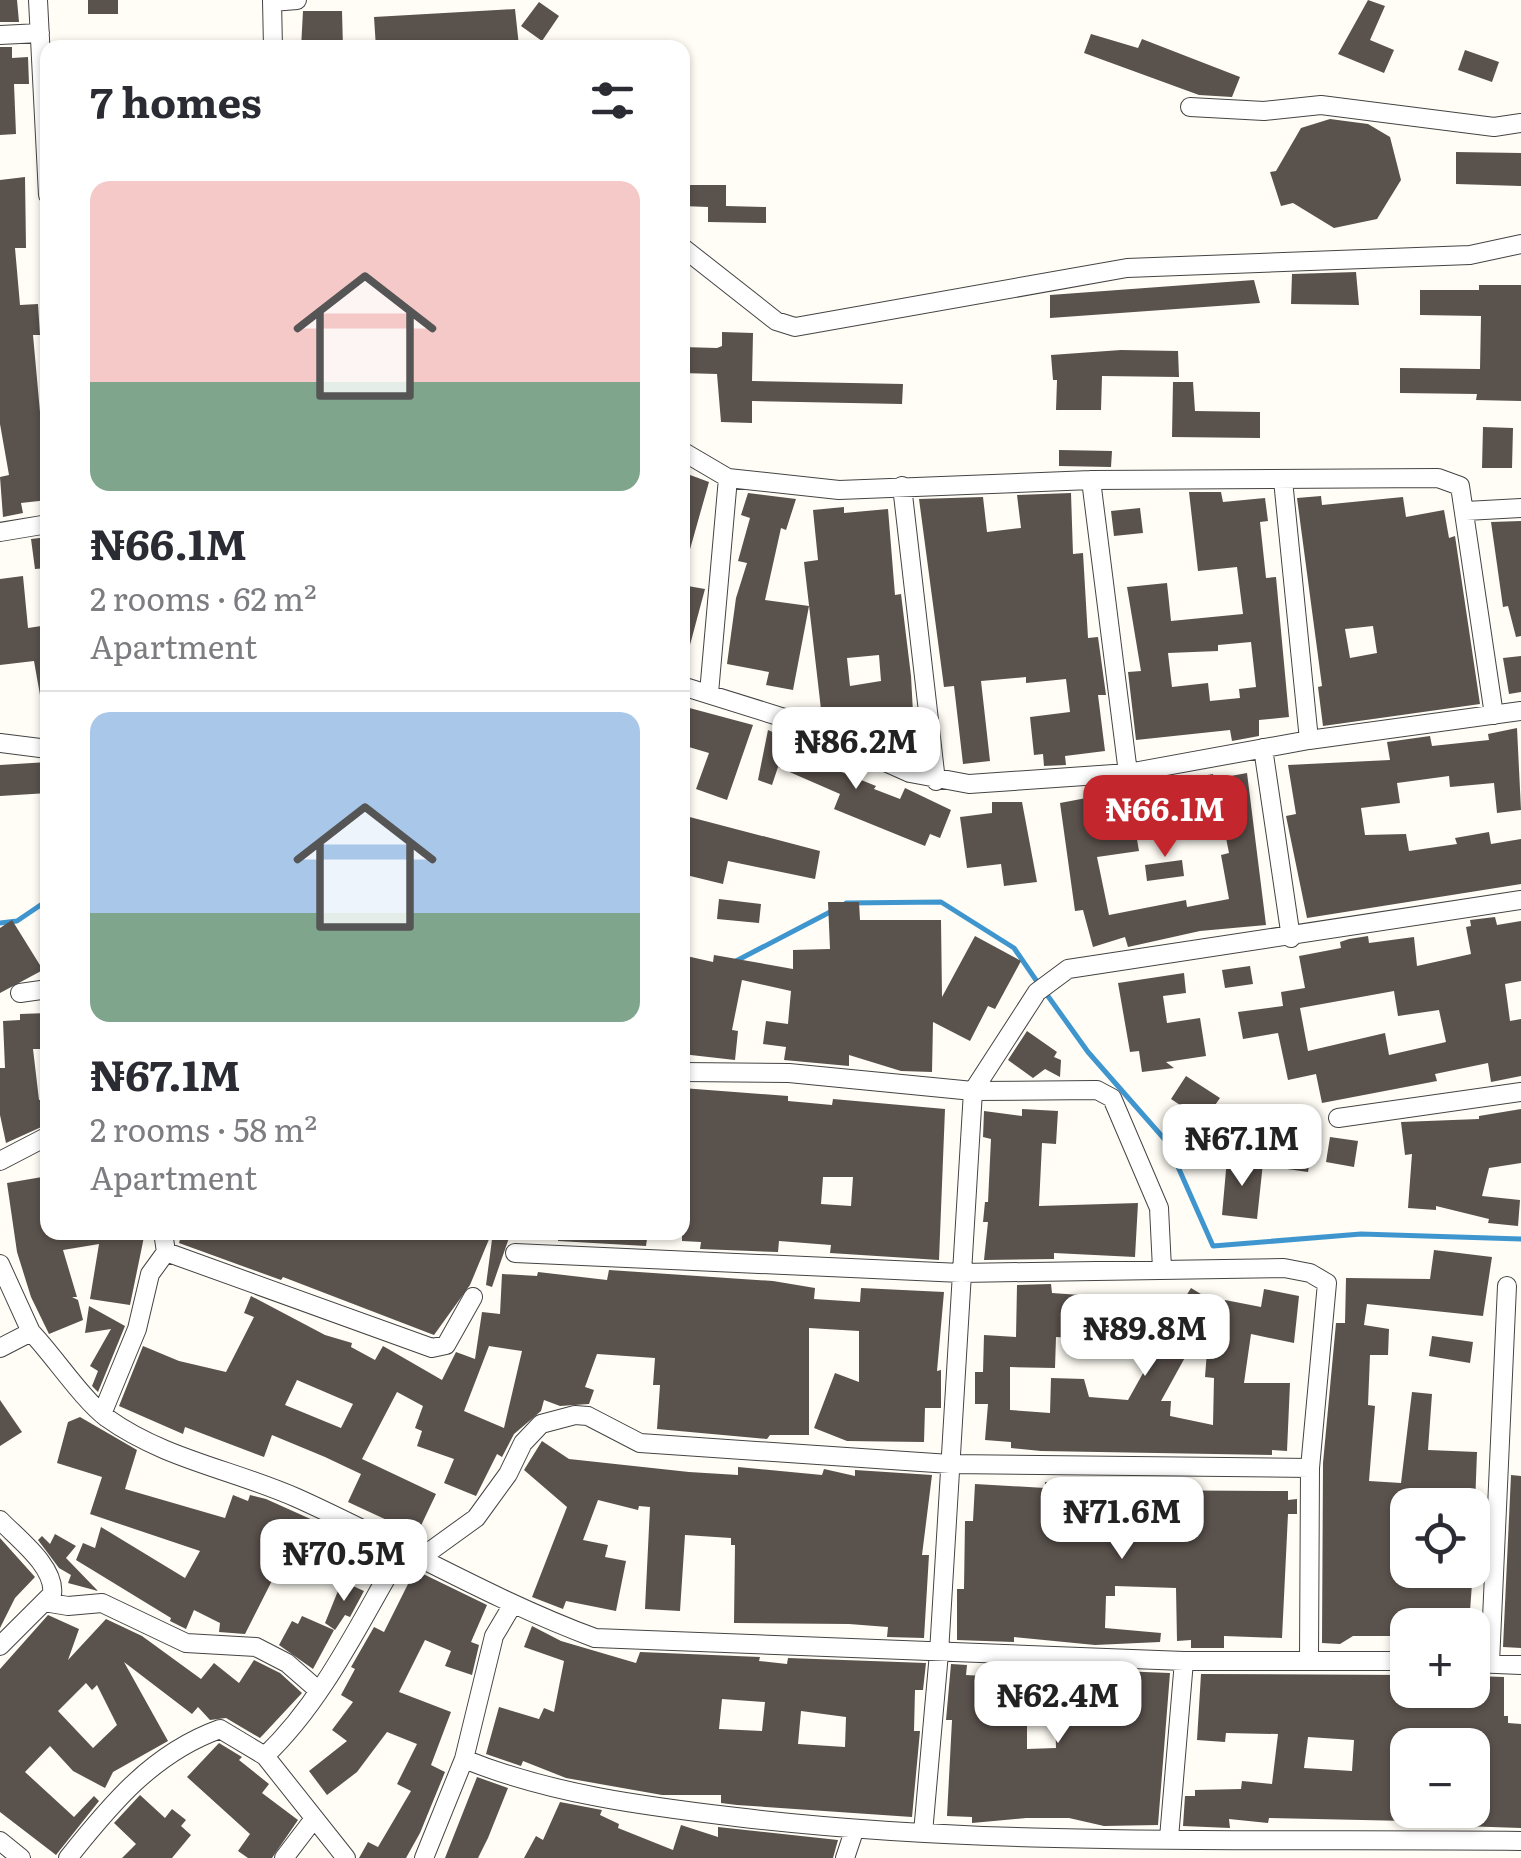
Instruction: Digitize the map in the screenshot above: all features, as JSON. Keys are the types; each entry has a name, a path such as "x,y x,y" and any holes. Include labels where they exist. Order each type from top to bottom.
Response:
{"street":[{"path":"38,0 40,40"},
{"path":"274,40 272,1 297,0"},
{"path":"0,36 40,33"},
{"path":"1190,107 1264,111 1321,105 1494,127 1521,123"},
{"path":"690,254 776,321 795,327 1127,268 1470,254 1521,244"},
{"path":"690,456 728,478 838,490 1090,480 1438,478 1460,486 1466,511 1494,715"},
{"path":"708,693 728,478"},
{"path":"1090,480 1128,773"},
{"path":"1282,480 1310,740"},
{"path":"902,486 936,781"},
{"path":"1466,511 1521,508"},
{"path":"0,532 40,525"},
{"path":"690,688 790,720 936,781 1008,784 1128,773 1310,740 1521,711"},
{"path":"0,743 40,748"},
{"path":"1263,748 1291,938"},
{"path":"923,1833 939,1654 973,1090 1037,992 1068,969 1521,900"},
{"path":"20,993 40,990"},
{"path":"690,1072 789,1072 973,1090 1097,1090 1112,1098 1159,1208 1162,1270"},
{"path":"1338,1118 1521,1092"},
{"path":"0,1161 40,1140"},
{"path":"102,1414 137,1329 150,1274 166,1252 164,1240"},
{"path":"166,1252 432,1348 446,1344 472,1297"},
{"path":"515,1253 961,1273 1284,1268 1310,1273 1327,1283 1310,1468 1309,1660"},
{"path":"0,1264 32,1332 102,1414 128,1432 208,1468 291,1495 513,1604 595,1638 939,1654 1184,1661 1390,1661"},
{"path":"1485,1608 1507,1286"},
{"path":"0,1348 32,1332"},
{"path":"422,1557 476,1518 508,1474 523,1443 541,1424 575,1416 588,1416 640,1443 950,1464 1310,1468"},
{"path":"0,1520 54,1586 44,1602 0,1646"},
{"path":"265,1756 289,1733 319,1691 403,1549"},
{"path":"44,1602 68,1606 102,1603 186,1642 256,1647 287,1663 319,1691"},
{"path":"424,1858 464,1759 489,1650 513,1604"},
{"path":"1169,1838 1184,1661"},
{"path":"1490,1663 1521,1664"},
{"path":"68,1858 126,1786 198,1737 220,1728 265,1756 346,1858"},
{"path":"464,1759 506,1776 610,1800 854,1831 1521,1841"},
{"path":"284,1858 313,1820"},
{"path":"846,1858 854,1831"},
{"path":"1320,1858 1323,1838"},
{"path":"0,1841 21,1858"}],"building":[{"path":"0,0 17,0 19,22 0,22"},
{"path":"88,0 118,0 118,14 88,14"},
{"path":"1368,0 1385,6 1370,40 1394,50 1384,73 1338,54"},
{"path":"539,2 559,16 543,40 521,26"},
{"path":"515,9 518,40 375,40 374,17"},
{"path":"303,11 342,11 343,40 301,40"},
{"path":"1091,34 1138,48 1142,39 1240,77 1232,97 1199,95 1084,53"},
{"path":"0,47 12,47 12,58 28,57 29,84 14,84 16,134 0,135"},
{"path":"1465,50 1499,62 1492,82 1458,70"},
{"path":"1330,119 1368,124 1390,137 1401,180 1377,219 1334,228 1293,203 1281,206 1270,172 1276,171 1301,128"},
{"path":"1456,152 1521,153 1521,186 1456,184"},
{"path":"25,177 26,248 15,248 20,305 38,304 40,335 33,335 40,412 40,501 21,503 23,513 3,517 0,477 9,475 0,424 0,180"},
{"path":"690,185 726,185 726,206 766,207 766,223 708,222 708,207 690,206"},
{"path":"1356,272 1359,305 1291,304 1292,274"},
{"path":"1254,280 1260,303 1050,318 1050,295"},
{"path":"1479,285 1521,285 1521,401 1476,400 1477,394 1400,393 1400,368 1480,369 1481,316 1420,315 1420,290 1479,290"},
{"path":"722,332 753,333 752,381 903,384 902,404 752,401 752,423 721,422 717,374 690,373 690,347 722,346"},
{"path":"1178,351 1179,377 1102,376 1101,410 1056,410 1057,380 1053,380 1051,355"},
{"path":"1173,382 1193,382 1195,411 1260,412 1260,438 1172,437"},
{"path":"1483,427 1513,428 1512,468 1482,468"},
{"path":"1059,450 1112,451 1111,467 1059,466"},
{"path":"690,475 709,482 690,549"},
{"path":"1189,492 1221,492 1223,502 1265,498 1268,521 1260,522 1266,578 1276,577 1289,717 1259,720 1259,736 1232,741 1230,730 1136,740 1128,672 1141,671 1127,587 1167,583 1171,621 1243,614 1237,567 1198,571","holes":["1251,642 1256,687 1239,689 1240,698 1210,701 1208,683 1172,687 1168,653 1218,651 1218,645"]},
{"path":"748,493 796,499 786,530 781,528 765,600 809,606 793,690 766,685 769,672 727,664 736,598 747,563 738,561 750,518 741,515"},
{"path":"1071,493 1073,554 1083,553 1088,638 1098,637 1106,695 1098,695 1105,751 1065,756 1066,765 1044,766 1043,754 1034,755 1030,717 1070,712 1066,679 1026,683 1026,677 981,681 990,761 963,764 954,686 944,687 919,499 983,497 987,532 1021,528 1017,495"},
{"path":"1321,496 1322,505 1403,497 1406,517 1444,510 1449,538 1455,536 1480,704 1323,726 1318,687 1322,686 1297,498","holes":["1373,626 1377,653 1350,658 1345,629"]},
{"path":"844,507 844,513 888,509 895,595 901,594 911,676 914,731 888,733 887,718 848,723 847,715 822,718 804,562 818,560 813,510","holes":["879,655 881,681 850,686 847,658"]},
{"path":"1140,508 1143,533 1114,536 1111,511"},
{"path":"1521,521 1521,636 1516,637 1508,606 1503,607 1491,522"},
{"path":"40,538 40,569 35,569 31,539"},
{"path":"23,576 28,628 40,626 40,695 34,661 0,665 0,579"},
{"path":"690,586 705,589 690,645"},
{"path":"1521,656 1521,692 1509,694 1503,658"},
{"path":"690,708 753,725 727,800 696,789 709,753 690,747"},
{"path":"1517,728 1521,810 1497,813 1494,783 1450,787 1449,776 1397,783 1400,803 1361,808 1365,835 1406,834 1409,851 1457,844 1455,838 1489,832 1491,844 1521,839 1521,884 1307,918 1286,816 1296,814 1288,765 1390,760 1387,742 1430,736 1432,746 1489,740 1488,734"},
{"path":"768,730 833,759 829,767 876,786 874,789 900,799 905,788 951,810 940,838 930,834 925,846 834,809 840,794 778,767 772,785 758,780"},
{"path":"40,762 40,794 0,796 0,765"},
{"path":"1247,773 1266,925 1200,931 1128,947 1125,937 1093,947 1083,910 1075,911 1060,803 1213,774 1214,779","holes":["1188,814 1191,829 1223,823 1229,853 1221,855 1229,899 1187,907 1186,900 1109,915 1097,857 1139,851 1134,822"]},
{"path":"992,802 1022,802 1037,882 1004,886 1001,864 967,868 960,817 992,813"},
{"path":"690,817 820,851 815,879 728,861 723,884 690,876"},
{"path":"1182,860 1184,876 1147,881 1145,865"},
{"path":"719,899 761,904 759,923 717,919"},
{"path":"828,902 859,902 860,920 941,920 942,997 975,936 1021,961 995,1009 988,1006 970,1041 933,1022 932,1072 901,1071 849,1055 849,1066 784,1060 786,1047 763,1044 766,1021 788,1024 791,991 742,980 732,1030 738,1031 735,1060 690,1055 690,957 713,962 714,955 793,969 793,950 830,949"},
{"path":"1495,917 1497,925 1521,921 1521,981 1505,984 1510,1021 1521,1019 1521,1076 1491,1082 1488,1063 1435,1074 1437,1081 1322,1103 1316,1074 1288,1080 1278,1033 1243,1039 1238,1012 1283,1006 1281,992 1305,988 1299,956 1341,948 1340,942 1349,939 1368,936 1369,943 1414,937 1417,966 1471,954 1466,927 1471,926 1470,920","holes":["1394,991 1398,1016 1439,1010 1446,1042 1389,1055 1385,1033 1308,1051 1300,1008"]},
{"path":"12,920 40,965 40,972 0,993 0,928"},
{"path":"1250,966 1253,984 1225,988 1222,970"},
{"path":"1184,973 1186,993 1163,996 1167,1023 1200,1018 1206,1056 1166,1062 1174,1068 1142,1072 1139,1051 1130,1052 1118,983"},
{"path":"40,1013 40,1049 33,1049 40,1128 6,1143 0,1115 0,1068 5,1068 3,1021 20,1020 20,1014"},
{"path":"1027,1031 1057,1052 1054,1057 1061,1060 1060,1077 1045,1069 1033,1078 1008,1060"},
{"path":"1186,1076 1220,1098 1204,1121 1171,1099"},
{"path":"690,1089 788,1096 788,1101 832,1105 833,1099 945,1109 939,1260 830,1253 831,1245 779,1241 778,1252 700,1249 701,1242 682,1241 690,1240","holes":["823,1177 853,1177 851,1206 821,1204"]},
{"path":"1022,1109 1058,1111 1056,1144 1042,1143 1039,1206 1138,1203 1135,1257 1054,1253 1054,1259 984,1260 988,1222 983,1222 988,1202 991,1139 983,1137 984,1111 1022,1116"},
{"path":"1521,1109 1521,1163 1489,1168 1482,1196 1520,1200 1518,1226 1488,1223 1489,1219 1436,1206 1436,1210 1408,1208 1412,1154 1405,1155 1401,1122 1479,1119"},
{"path":"1330,1137 1358,1141 1354,1167 1326,1162"},
{"path":"1283,1150 1311,1154 1308,1172 1280,1168"},
{"path":"1227,1159 1263,1163 1257,1219 1222,1215"},
{"path":"40,1177 40,1240 143,1240 130,1305 90,1299 99,1244 63,1250 77,1297 72,1297 78,1300 83,1320 49,1334 31,1297 17,1252 7,1183"},
{"path":"489,1240 470,1285 434,1335 283,1277 281,1280 179,1243"},
{"path":"492,1240 508,1240 492,1287 486,1285"},
{"path":"558,1240 647,1240 646,1246"},
{"path":"1434,1250 1492,1257 1483,1316 1367,1304 1364,1325 1389,1329 1388,1355 1370,1355 1368,1405 1375,1406 1369,1481 1401,1483 1412,1392 1432,1394 1428,1450 1477,1452 1476,1488 1390,1488 1390,1588 1472,1588 1470,1608 1390,1608 1390,1636 1353,1636 1340,1644 1322,1643 1323,1463 1336,1323 1345,1323 1346,1278 1430,1279"},
{"path":"609,1270 773,1281 815,1288 814,1299 860,1302 861,1288 944,1292 937,1371 941,1370 941,1408 925,1408 924,1442 847,1441 814,1428 835,1373 859,1382 859,1331 809,1328 809,1435 770,1435 767,1439 657,1429 660,1385 653,1385 655,1358 597,1354 585,1387 594,1390 589,1404 560,1406 544,1400 541,1411 514,1434 502,1457 497,1454 476,1496 444,1483 454,1459 417,1446 422,1431 415,1428 423,1406 397,1392 362,1459 436,1494 417,1534 348,1502 361,1474 325,1457 272,1435 264,1457 185,1427 183,1434 119,1406 143,1346 179,1361 226,1372 254,1317 244,1313 251,1296 325,1335 352,1343 351,1347 375,1360 383,1346 442,1380 456,1352 475,1359 482,1312 500,1314 502,1274 537,1276 538,1272 607,1280","holes":["489,1346 522,1351 504,1428 464,1411","297,1380 353,1404 341,1428 285,1405"]},
{"path":"1051,1284 1052,1293 1094,1296 1092,1339 1056,1337 1055,1368 1010,1367 1010,1410 1050,1413 1051,1378 1084,1379 1089,1397 1128,1400 1147,1366 1112,1334 1142,1301 1168,1325 1191,1288 1224,1308 1225,1300 1261,1307 1264,1289 1299,1296 1294,1343 1251,1334 1244,1383 1290,1383 1287,1451 1272,1450 1272,1455 1041,1451 1011,1448 1011,1442 985,1440 988,1404 975,1404 975,1372 983,1372 984,1335 1016,1337 1017,1285","holes":["1210,1312 1205,1377 1214,1378 1213,1425 1170,1416 1171,1401 1161,1401"]},
{"path":"89,1306 125,1326 98,1392 92,1386 98,1371 90,1366 111,1329 85,1333"},
{"path":"1432,1336 1473,1342 1470,1363 1429,1356"},
{"path":"0,1400 22,1432 0,1446"},
{"path":"80,1417 137,1450 125,1489 225,1518 233,1495 248,1501 250,1495 266,1499 335,1530 323,1558 290,1545 245,1634 219,1632 220,1623 194,1610 186,1629 170,1621 171,1618 76,1560 83,1543 95,1548 101,1527 185,1578 200,1551 90,1514 102,1477 57,1463 68,1422"},
{"path":"542,1441 569,1459 689,1472 738,1475 738,1467 822,1475 824,1469 855,1476 855,1470 932,1475 922,1555 929,1555 924,1638 887,1637 888,1627 734,1623 735,1545 731,1545 731,1538 685,1535 680,1611 645,1609 650,1507 639,1506 638,1510 598,1500 583,1540 608,1545 605,1557 626,1561 616,1611 566,1601 563,1609 532,1597 567,1507 524,1470"},
{"path":"1511,1475 1521,1476 1521,1648 1503,1647"},
{"path":"1045,1482 1113,1490 1288,1491 1288,1500 1297,1499 1297,1514 1288,1514 1282,1638 1224,1636 1224,1648 1191,1648 1191,1640 1177,1641 1176,1588 1115,1586 1115,1596 1106,1596 1105,1628 1161,1633 1160,1642 1095,1645 1014,1637 1014,1642 957,1640 957,1589 964,1589 965,1521 973,1521 975,1484 1045,1488"},
{"path":"55,1534 76,1546 66,1558 98,1591 68,1583 71,1575 59,1568 38,1540 42,1536 50,1544"},
{"path":"0,1538 35,1577 15,1598 0,1628"},
{"path":"415,1570 487,1605 471,1642 479,1645 472,1675 445,1666 451,1651 425,1640 399,1692 451,1712 431,1765 445,1772 420,1833 406,1858 359,1858 368,1842 378,1847 411,1791 397,1784 417,1744 387,1732 357,1772 327,1795 309,1771 347,1741 332,1730 353,1702 341,1695 355,1669 351,1667 374,1627 384,1632"},
{"path":"342,1581 364,1591 350,1617 345,1615 335,1630 325,1623"},
{"path":"48,1615 79,1629 68,1660 106,1619 142,1636 201,1679 214,1663 239,1683 254,1660 280,1673 302,1693 260,1738 226,1718 210,1720 198,1707 192,1714 124,1662 168,1741 113,1772 105,1788 73,1771 50,1746 25,1772 74,1817 94,1796 99,1801 56,1855 0,1812 0,1669","holes":["86,1683 92,1690 97,1685 117,1725 93,1748 58,1711"]},
{"path":"302,1616 334,1630 313,1669 279,1645 292,1621 298,1624"},
{"path":"532,1626 561,1641 636,1663 640,1652 760,1657 759,1661 787,1664 788,1658 926,1663 923,1690 915,1690 914,1731 920,1731 912,1817 737,1805 721,1803 721,1795 662,1795 566,1778 523,1761 521,1766 486,1754 499,1707 539,1719 544,1708 554,1712 564,1661 524,1647","holes":["722,1699 765,1702 762,1731 719,1729","801,1711 846,1717 845,1747 798,1744"]},
{"path":"951,1664 967,1665 966,1675 1002,1677 1003,1672 1040,1675 1040,1668 1170,1673 1158,1825 1104,1826 1069,1818 972,1823 972,1817 947,1816 952,1720 946,1720","holes":["1055,1717 1056,1748 1027,1749 1027,1718"]},
{"path":"1201,1674 1390,1675 1390,1708 1490,1708 1490,1677 1504,1677 1504,1716 1508,1716 1508,1723 1521,1724 1521,1828 1490,1827 1490,1728 1390,1728 1390,1821 1269,1818 1268,1823 1229,1819 1230,1828 1183,1826 1185,1796 1195,1796 1195,1790 1241,1789 1242,1781 1272,1784 1278,1734 1226,1733 1225,1742 1197,1740","holes":["1308,1737 1354,1740 1352,1771 1304,1768"]},
{"path":"219,1743 242,1757 239,1760 269,1784 262,1793 298,1820 272,1858 248,1858 238,1851 250,1834 187,1777"},
{"path":"477,1777 508,1788 478,1858 445,1858"},
{"path":"140,1795 165,1818 172,1809 186,1820 181,1826 191,1835 172,1858 122,1858 136,1844 114,1823"},
{"path":"560,1802 602,1810 600,1815 619,1824 618,1828 673,1850 681,1825 718,1837 718,1827 838,1840 833,1858 524,1858 536,1836 543,1840"}],"waterway":[{"path":"846,903 941,902 1014,948 1038,983"},
{"path":"0,923 17,921 40,905"},
{"path":"736,961 832,911"},
{"path":"1045,992 1088,1052 1167,1142 1213,1246 1361,1234 1521,1239"}]}
